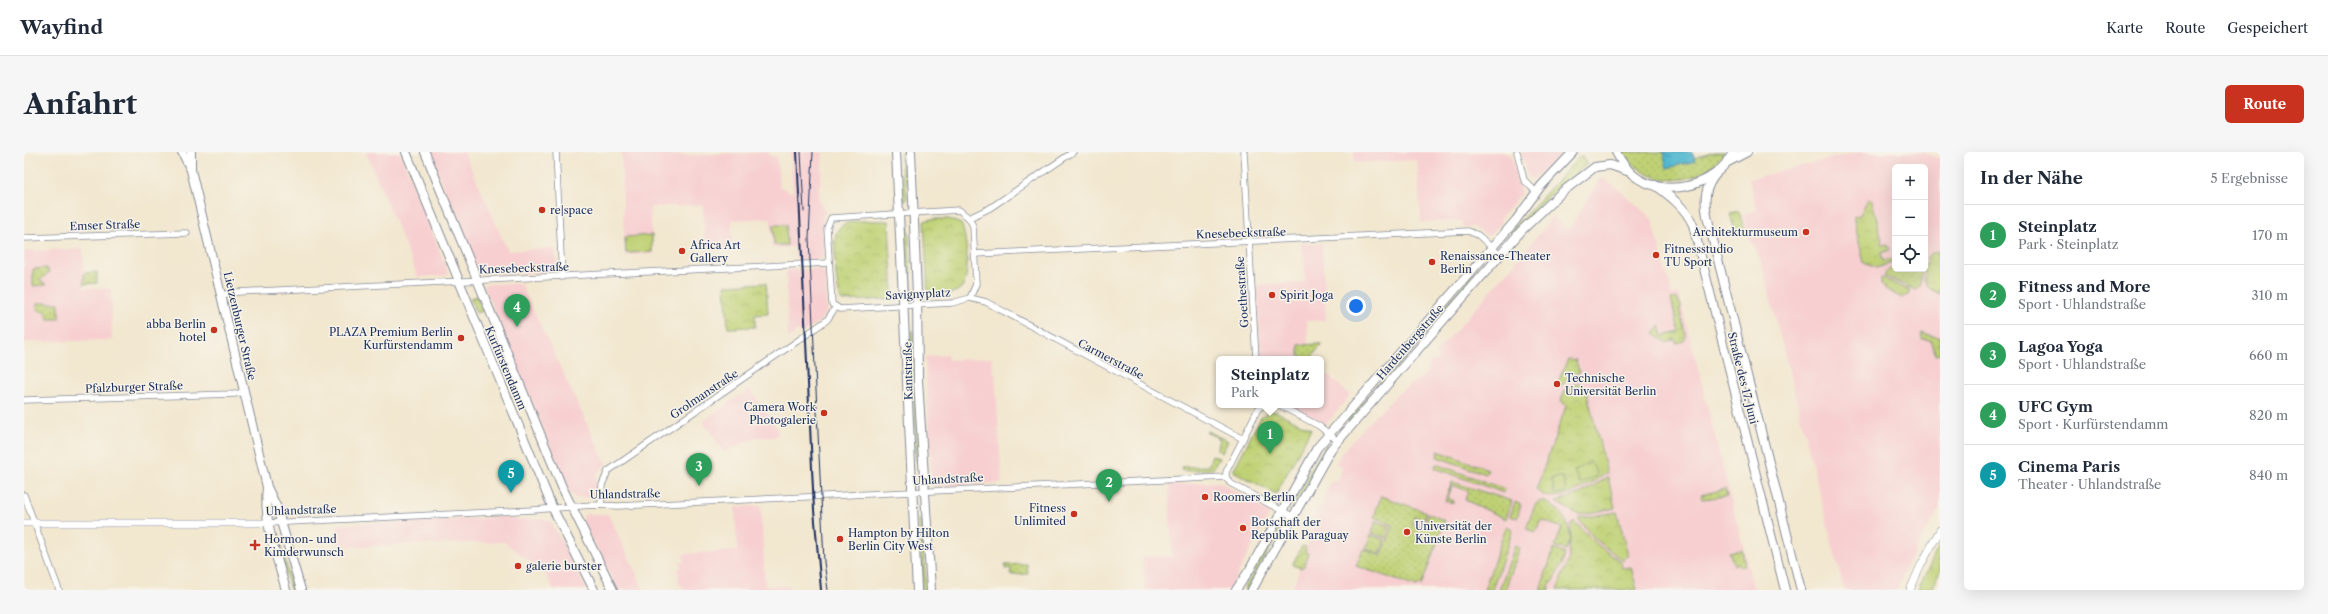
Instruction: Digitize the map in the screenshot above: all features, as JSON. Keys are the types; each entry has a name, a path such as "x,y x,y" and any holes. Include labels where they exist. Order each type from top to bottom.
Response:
{"main road":[{"name":"Lietzenburger Straße","path":"182,152 191,170 267,487 281,523 301,590"},
{"name":"Lietzenburger Straße","path":"191,152 191,170"},
{"name":"Kurfürstendamm","path":"406,152 553,509 594,590"},
{"name":"Kurfürstendamm","path":"425,152 476,280 571,506 612,590"},
{"name":"Kantstraße","path":"896,152 917,590"},
{"name":"Kantstraße","path":"911,152 918,304 918,380 931,590"},
{"name":"Hardenbergstraße","path":"1236,590 1250,569 1314,453 1492,248 1536,192 1573,152"},
{"path":"1616,152 1632,174"},
{"path":"1728,162 1733,152"},
{"path":"1655,185 1686,186 1716,174 1728,162 1747,152"},
{"name":"Hardenbergstraße","path":"1252,590 1322,463 1338,441 1529,223 1590,169 1600,165 1610,165 1655,185"},
{"name":"Straße des 17. Juni","path":"1716,174 1708,184 1705,196 1707,216 1801,590"},
{"name":"Straße des 17. Juni","path":"1655,185 1686,212 1693,226 1785,590"},
{"name":"Lietzenburger Straße","path":"267,487 265,504 268,523 286,590"}],"street":[{"path":"556,152 562,277"},
{"path":"969,218 990,208 1073,152"},
{"name":"Goethestraße","path":"1244,152 1256,356"},
{"path":"1517,152 1524,180 1536,192"},
{"path":"835,308 831,302 828,263 827,228 832,218 898,212 959,210 969,218 973,226 976,284 970,298"},
{"name":"Knesebeckstraße","path":"975,254 1249,243 1468,231 1478,235 1500,255"},
{"name":"Emser Straße","path":"24,238 187,233"},
{"name":"Knesebeckstraße","path":"221,295 233,292 828,263"},
{"name":"Savignyplatz","path":"835,308 952,303 970,298"},
{"name":"Carmerstraße","path":"970,298 986,302 1243,439"},
{"name":"Grolmanstraße","path":"602,504 602,485 608,471 827,320 835,308"},
{"name":"Pfalzburger Straße","path":"24,400 235,394 244,392"},
{"path":"1260,408 1226,472 1226,477 1230,483 1292,516"},
{"path":"1284,408 1329,434 1338,441"},
{"name":"Uhlandstraße","path":"24,523 281,523 553,509 602,504 618,506 1226,477"},
{"path":"24,495 59,590"},
{"path":"1910,590 1921,565 1940,530"}],"shaded area":[{"path":"366,152 400,152 448,272 447,275 418,277"},
{"path":"429,152 464,152 508,251 555,248 557,270 549,273 478,273"},
{"path":"621,152 667,152 668,156 769,152 769,156 777,156 779,186 793,193 790,152 823,152 819,201 825,212 823,216 824,256 820,259 796,261 795,247 772,248 771,218 732,220 732,250 706,251 703,205 650,207 653,254 625,255"},
{"path":"1354,152 1506,152 1507,155 1511,154 1521,194 1500,219 1501,223 1488,236 1473,227 1463,227 1462,221 1421,222 1417,160 1355,163"},
{"path":"1521,152 1563,152 1533,180 1528,176"},
{"path":"1858,152 1921,152 1940,158 1940,508 1907,565 1897,590 1844,590 1762,264 1755,248 1748,239 1742,214 1757,210 1749,179"},
{"name":"Technische Universität Berlin","path":"1601,178 1615,186 1652,219 1672,295 1679,294 1754,590 1292,590 1300,567 1292,565 1302,546 1306,547 1309,542 1316,523 1314,517 1318,509 1321,508 1330,481 1338,482 1343,466 1335,464 1346,448 1370,421 1399,393 1428,372 1431,362 1437,361 1439,356 1435,354 1518,260 1553,216 1569,229"},
{"path":"1322,243 1326,320 1307,321 1308,345 1299,345 1299,356 1260,356 1257,285 1305,282 1304,256 1300,244"},
{"path":"83,249 84,288 111,288 112,340 24,342 24,251"},
{"path":"820,269 826,273 826,313 819,322 803,332 798,331 788,338 786,270"},
{"path":"485,284 521,284 606,464 596,475 596,492 592,497 576,498 569,491 484,287"},
{"path":"948,355 948,360 992,358 993,372 995,372 1002,483 932,485 925,357"},
{"path":"1324,372 1350,395 1326,424 1294,408 1324,408"},
{"path":"750,389 777,429 778,437 757,437 724,452 703,421"},
{"path":"1220,482 1270,513 1229,590 1145,590 1143,557 1172,556 1169,485"},
{"path":"761,506 765,586 790,586 790,590 682,590 682,585 679,585 678,569 681,568 680,562 684,562 683,554 737,551 735,507"},
{"path":"586,514 608,514 644,590 618,590 583,523 583,517"},
{"path":"505,517 520,520 544,519 551,522 587,590 554,590 544,572 504,542 339,547 337,525"}],"green space":[{"path":"901,152 905,152 907,200 903,200"},
{"path":"1623,152 1663,152 1667,168 1695,161 1694,158 1715,152 1725,152 1714,164 1702,173 1688,178 1674,180 1660,178 1646,173 1634,164"},
{"path":"1581,155 1588,163 1541,203 1514,234 1511,231"},
{"path":"1868,199 1872,200 1883,245 1888,244 1890,250 1881,253 1883,261 1892,260 1892,263 1876,268 1864,263 1854,221 1854,216 1860,215"},
{"path":"1739,211 1744,229 1735,231 1730,213"},
{"path":"933,219 949,219 961,224 965,237 967,267 964,283 958,291 950,294 928,296 924,221"},
{"path":"889,221 893,299 842,301 838,289 836,269 835,240 838,230 843,225 852,222"},
{"path":"773,225 786,225 787,245 774,245"},
{"path":"904,227 908,227 912,290 908,291"},
{"path":"652,235 652,252 626,253 625,237"},
{"path":"1940,251 1940,294 1933,291 1924,280 1925,272 1928,272 1928,257 1930,254"},
{"path":"1480,267 1477,275 1412,350 1409,347"},
{"path":"47,268 49,272 40,281 46,285 33,286 33,269"},
{"path":"1892,269 1892,272 1922,272 1920,286 1916,290 1884,276 1886,271"},
{"path":"97,272 97,283 84,284 84,273"},
{"path":"1881,277 1909,290 1909,294 1902,298 1885,289 1885,287 1881,284"},
{"path":"766,283 768,314 755,315 755,327 728,328 725,285"},
{"path":"477,296 483,311 476,313 470,298"},
{"path":"1677,298 1681,306 1680,311 1686,337 1684,341 1676,343 1675,339 1667,343 1654,333 1660,325 1663,336 1679,332 1671,299"},
{"path":"37,303 59,303 59,319 48,319 46,313 37,309"},
{"path":"910,331 913,331 919,460 916,460"},
{"path":"1922,333 1940,338 1940,354 1936,355 1930,340 1922,339"},
{"path":"1322,344 1312,356 1299,356 1299,345"},
{"path":"1406,352 1409,354 1349,422 1347,420"},
{"path":"1568,359 1576,360 1579,372 1560,386 1557,384"},
{"path":"1579,383 1586,389 1607,473 1581,489 1571,493 1553,497 1544,495 1536,490 1566,406 1561,400 1567,386"},
{"path":"1270,411 1277,412 1311,429 1276,494 1233,471 1261,417"},
{"path":"1207,431 1228,441 1222,453 1217,450 1220,439 1206,432"},
{"path":"1326,445 1329,447 1295,505 1291,504"},
{"path":"1438,451 1488,469 1486,474 1437,457"},
{"path":"1212,455 1219,458 1213,469 1183,471 1182,467 1208,466"},
{"path":"1591,462 1598,475 1580,484 1574,471"},
{"path":"1436,464 1505,489 1504,493 1435,468"},
{"path":"1563,477 1566,492 1554,494 1552,478"},
{"path":"1608,477 1615,508 1579,515 1556,502 1581,493"},
{"path":"1452,482 1512,501 1506,519 1465,500 1468,491 1452,485 1448,498 1454,501 1454,503 1445,501"},
{"path":"1725,489 1727,496 1702,499 1701,495"},
{"path":"1381,496 1426,512 1424,519 1414,516 1412,525 1424,529 1428,513 1445,521 1421,586 1418,585 1417,587 1356,566 1363,549 1381,556 1393,525 1374,517"},
{"path":"1541,501 1555,508 1566,521 1570,536 1566,550 1555,546 1562,528 1541,520 1536,532 1526,529 1535,505"},
{"path":"1515,502 1521,505 1517,518 1510,516"},
{"path":"1617,512 1628,556 1624,557 1623,561 1595,539 1579,520 1579,518"},
{"path":"919,520 922,520 926,590 922,590"},
{"path":"1376,521 1390,526 1386,538 1372,533"},
{"path":"1574,521 1598,545 1621,562 1622,568 1631,567 1637,590 1557,590 1569,558 1571,525"},
{"path":"1279,525 1282,527 1247,590 1244,590"},
{"path":"1506,527 1513,530 1492,590 1484,590"},
{"path":"1371,535 1385,540 1380,554 1366,549"},
{"path":"277,540 280,540 293,590 290,590"},
{"path":"1940,543 1940,571 1932,590 1918,590"},
{"path":"1302,546 1306,547 1305,552 1308,553 1304,566 1301,568 1292,565"},
{"path":"1515,546 1520,548 1505,590 1499,590"},
{"path":"1554,549 1565,554 1562,565 1549,587 1550,590 1540,590"},
{"path":"1742,550 1745,566 1740,567 1739,564 1734,565 1729,552"},
{"path":"1027,564 1028,574 1011,575 1011,568 1005,569 1005,565"}],"water":[{"path":"1663,152 1692,152 1695,161 1667,168"}],"tram line":[{"path":"801,152 804,212"},
{"path":"813,152 809,238 824,562 828,590"}],"railway":[{"path":"797,152 814,510 821,590"}],"place":[{"name":"re|space","path":"542,210"},
{"name":"Architekturmuseum","path":"1806,232"},
{"name":"Africa Art Gallery","path":"682,251"},
{"name":"Fitnessstudio TU Sport","path":"1656,255"},
{"name":"Renaissance-Theater Berlin","path":"1432,262"},
{"name":"Spirit Joga","path":"1272,295"},
{"name":"UFC Gym","path":"517,327"},
{"name":"abba Berlin hotel","path":"214,330"},
{"name":"PLAZA Premium Berlin Kurfürstendamm","path":"461,338"},
{"name":"Technische Universität Berlin","path":"1557,384"},
{"name":"Camera Work Photogalerie","path":"824,413"},
{"name":"Steinplatz","path":"1270,454"},
{"name":"Lagoa Yoga","path":"699,486"},
{"name":"Cinema Paris","path":"511,493"},
{"name":"Roomers Berlin","path":"1205,497"},
{"name":"Fitness and More","path":"1109,502"},
{"name":"Fitness Unlimited","path":"1074,514"},
{"name":"Botschaft der Republik Paraguay","path":"1243,528"},
{"name":"Universität der Künste Berlin","path":"1407,532"},
{"name":"Hampton by Hilton Berlin City West","path":"840,539"},
{"name":"Hormon- und Kimderwunsch","path":"255,545"},
{"name":"galerie burster","path":"518,566"}]}
